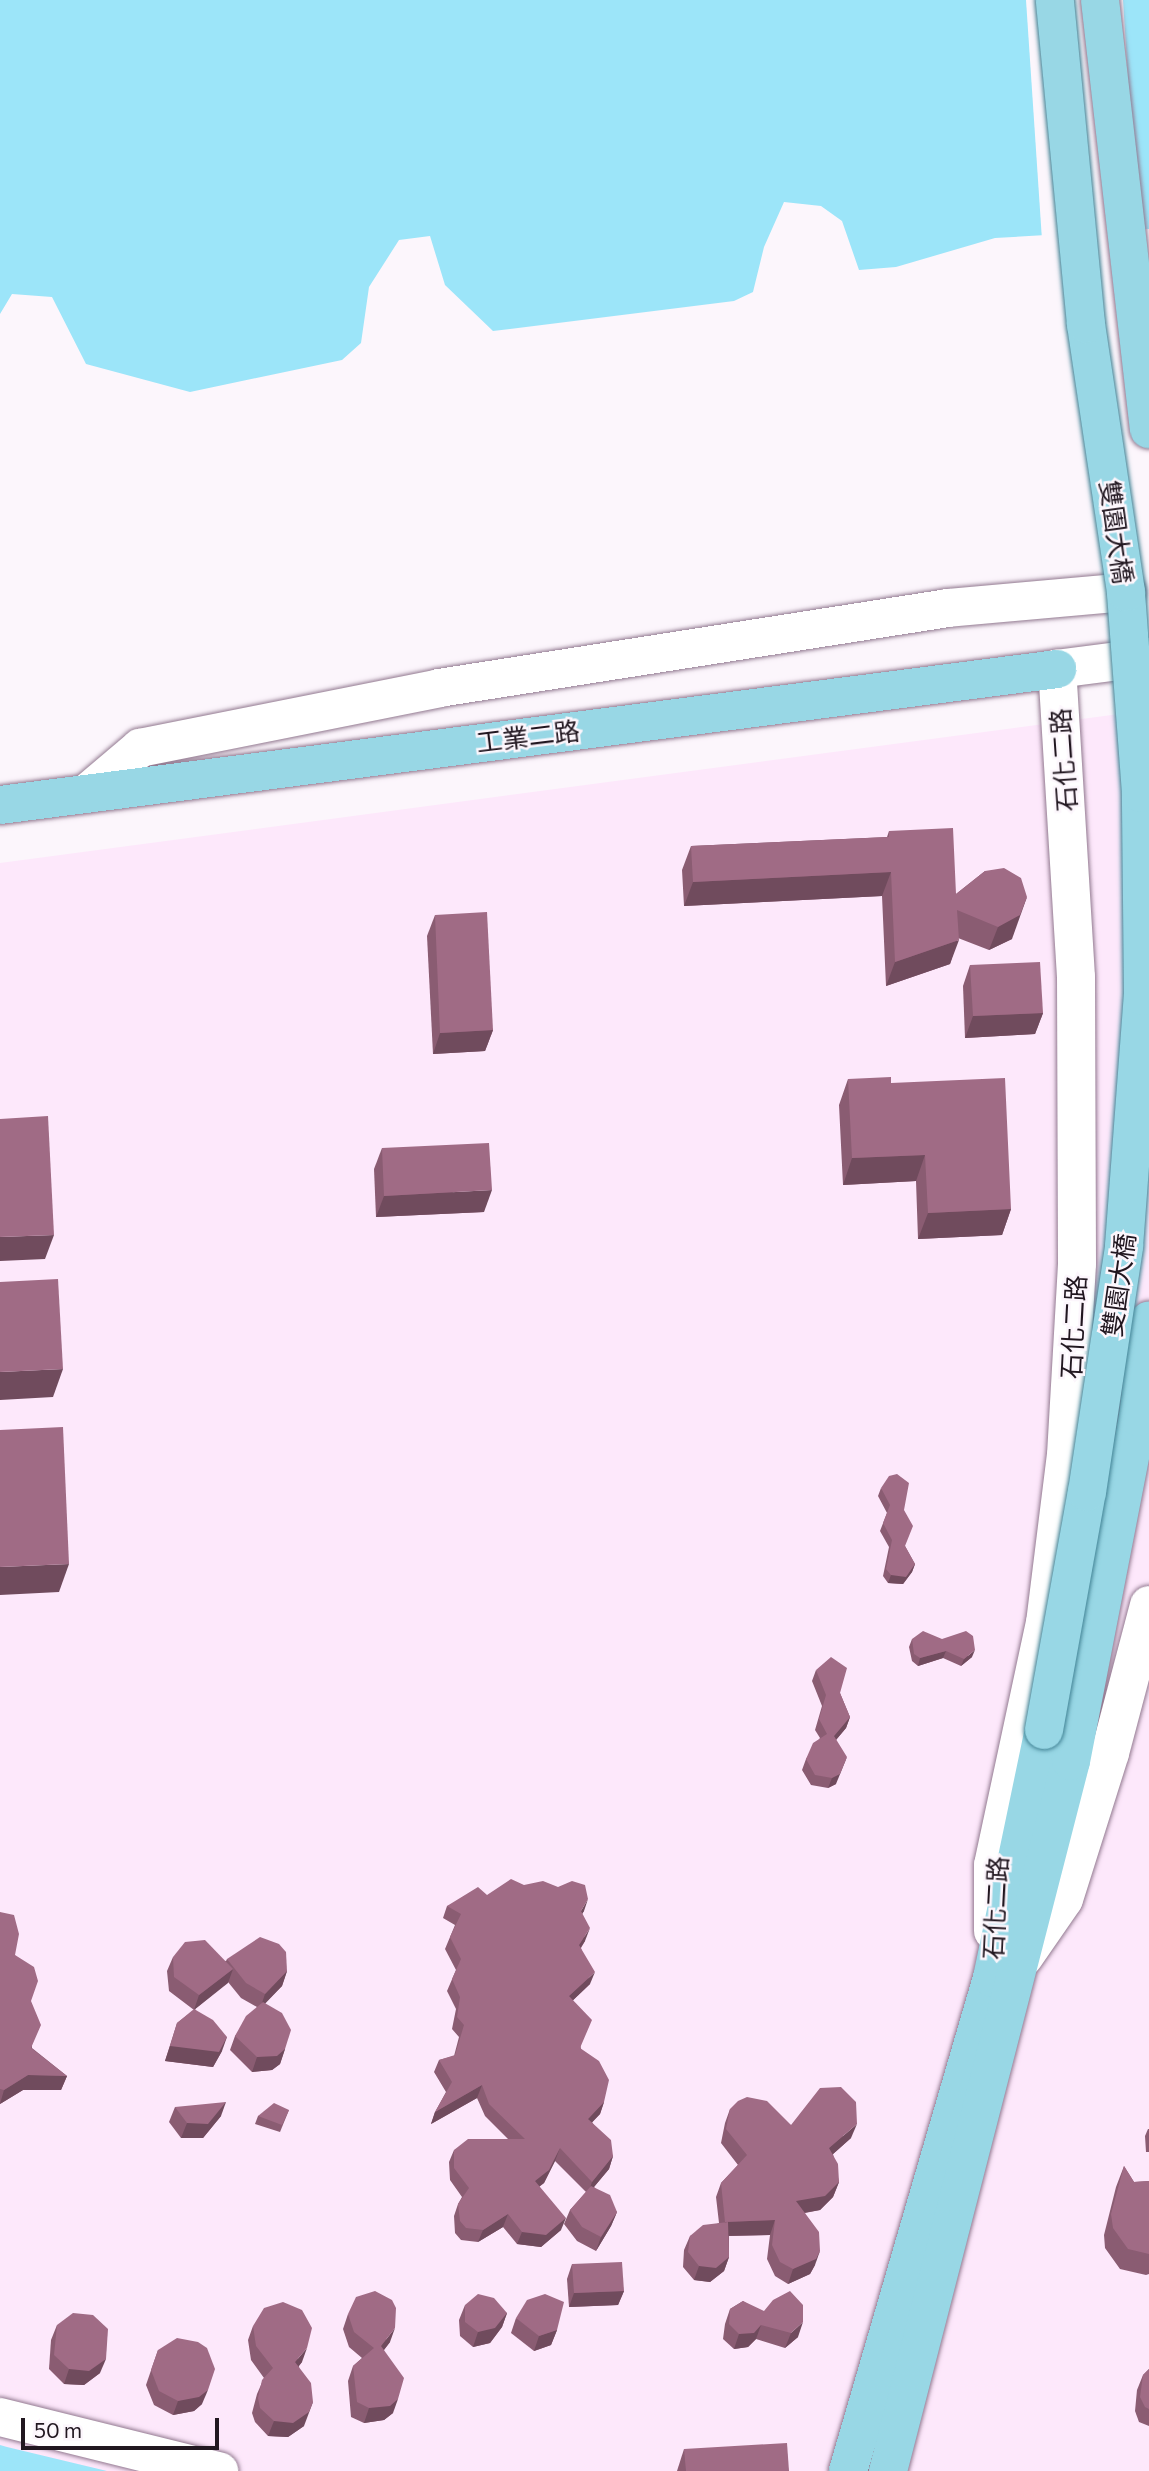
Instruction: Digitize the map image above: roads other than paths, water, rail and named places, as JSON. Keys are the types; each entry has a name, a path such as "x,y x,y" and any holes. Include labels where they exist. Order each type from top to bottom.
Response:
{"main road":[{"name":"雙園大橋","path":"1044,1730 1087,1492 1124,1246 1140,1037 1141,793 1126,592 1086,324 1055,0"},
{"path":"1100,0 1133,322 1149,429"},
{"name":"工業二路","path":"0,805 1057,669"},
{"name":"雙園大橋","path":"1071,1760 1133,1445 1149,1321"},
{"name":"石化二路","path":"848,2471 992,1978 1044,1730"},
{"name":"石化二路","path":"888,2471 1024,1957 1071,1760"}],"street":[{"path":"87,793 140,748 439,688 948,608 1126,592"},
{"path":"1057,669 1149,657"},
{"name":"石化二路","path":"992,1978 993,1865 1045,1623 1066,1455 1077,1263 1076,977 1057,669"},
{"name":"石化二路","path":"1024,1957 1064,1899 1110,1753 1149,1605"},
{"path":"0,2417 219,2471"}],"water":[{"path":"0,0 1149,0 1149,229 995,238 896,267 859,270 842,221 821,206 784,202 764,247 753,292 734,301 493,331 445,285 430,236 399,240 369,287 361,343 342,360 190,392 86,364 52,297 12,294 0,314"},
{"path":"0,2445 7,2447 107,2471 0,2471"}]}
